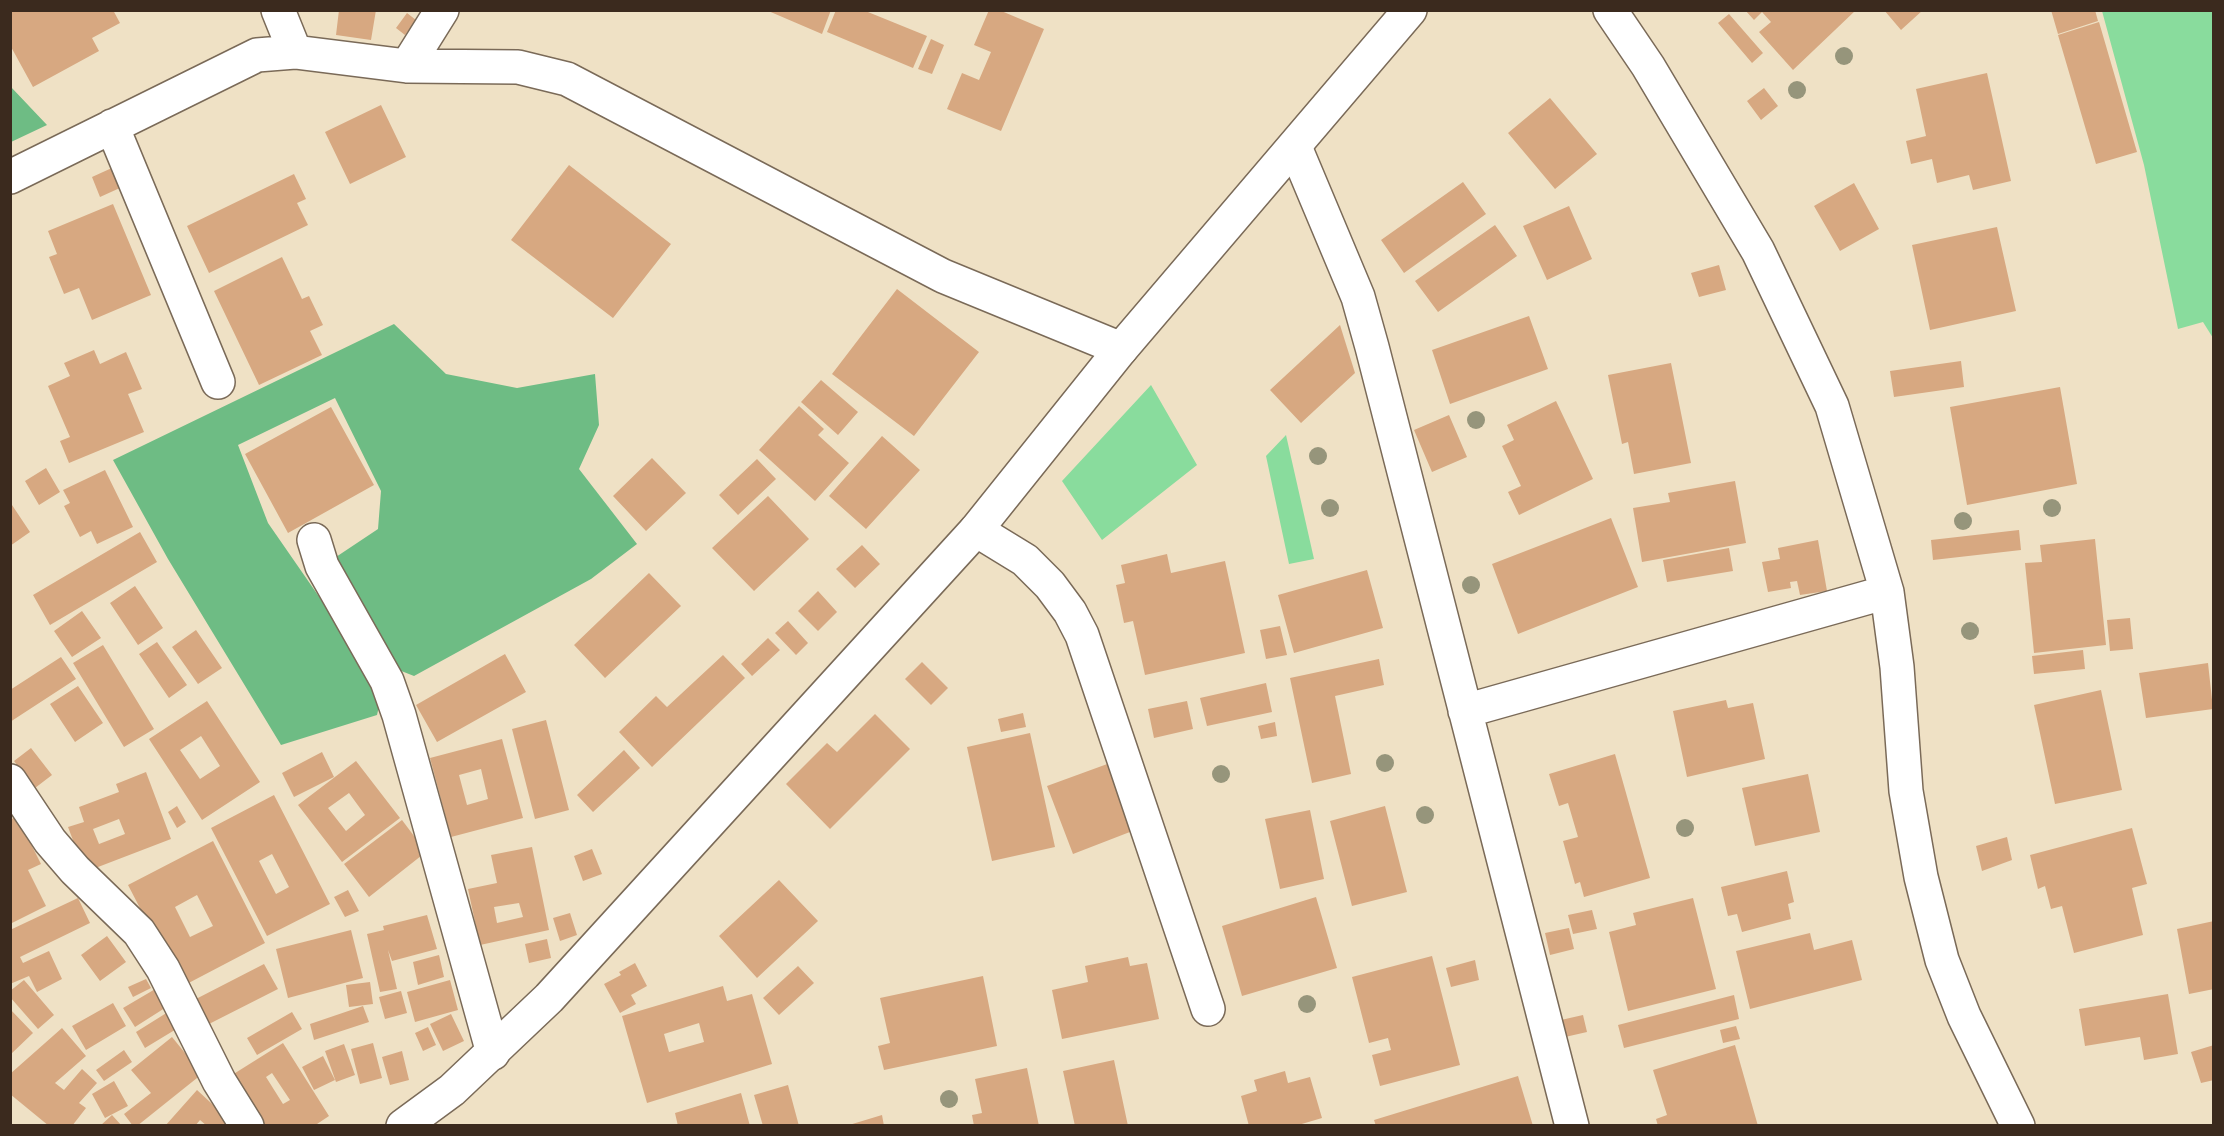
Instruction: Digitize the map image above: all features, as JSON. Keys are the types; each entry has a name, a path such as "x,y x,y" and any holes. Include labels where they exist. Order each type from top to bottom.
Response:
{"street":[{"path":"278,10 295,52"},
{"path":"407,66 442,10"},
{"path":"403,1125 452,1089 549,998 976,530 1121,349 1410,10"},
{"path":"1610,10 1647,66 1758,251 1832,406 1887,592 1897,667 1906,791 1921,877 1942,960 1964,1016 2018,1125"},
{"path":"10,177 258,55 295,52 407,66 518,67 567,79 943,276 1121,349"},
{"path":"112,126 218,382"},
{"path":"1295,147 1361,307 1572,1125"},
{"path":"976,530 1025,560 1070,612 1082,635 1208,1009"},
{"path":"314,540 322,566 387,681 399,715 493,1053"},
{"path":"1465,711 1887,592"},
{"path":"10,781 50,841 75,870 139,932 163,969 219,1082 247,1125"}],"green space":[{"path":"2102,11 2213,11 2213,338 2203,322 2178,329 2144,165"},
{"path":"10,87 47,125 11,142"},
{"path":"394,324 446,374 517,388 595,374 599,425 579,469 637,544 591,579 414,676 381,663 333,559 378,529 381,491 335,398 238,445 268,523 383,689 377,715 281,745 168,559 113,460"},
{"path":"1151,385 1197,465 1102,540 1062,481"},
{"path":"1286,435 1314,559 1289,564 1266,456"}],"building":[{"path":"10,10 113,10 120,23 92,38 99,51 33,87 10,45"},
{"path":"339,10 376,10 371,40 336,35"},
{"path":"766,10 831,10 822,34"},
{"path":"836,10 863,10 927,36 913,68 827,32"},
{"path":"989,10 999,10 1044,29 1001,131 947,109 962,73 979,80 991,52 974,45"},
{"path":"1745,10 1856,10 1793,70 1759,32 1771,22 1762,12 1754,20"},
{"path":"1884,10 1923,10 1901,30"},
{"path":"2051,10 2095,10 2098,21 2058,34"},
{"path":"407,13 416,20 405,35 396,28"},
{"path":"1729,14 1763,53 1752,63 1718,23"},
{"path":"2099,22 2137,152 2096,164 2058,35"},
{"path":"931,39 944,45 932,74 918,69"},
{"path":"1987,73 2011,181 1973,190 1969,175 1937,183 1932,159 1911,164 1906,141 1926,136 1916,89"},
{"path":"1764,88 1778,106 1761,120 1747,101"},
{"path":"1550,98 1597,154 1555,189 1508,133"},
{"path":"381,105 406,157 350,184 325,132"},
{"path":"569,165 671,244 613,318 511,240"},
{"path":"114,167 122,187 100,197 92,177"},
{"path":"294,174 306,199 297,203 308,225 209,273 187,226"},
{"path":"1463,182 1486,214 1404,273 1381,240"},
{"path":"1854,183 1879,229 1840,251 1814,206"},
{"path":"113,204 151,295 92,320 79,288 64,294 49,257 57,254 48,231"},
{"path":"1569,206 1592,259 1547,280 1523,226"},
{"path":"1495,225 1517,256 1438,312 1415,281"},
{"path":"1997,227 2016,311 1930,330 1912,245"},
{"path":"282,257 302,299 309,296 323,325 310,331 322,355 259,385 214,291"},
{"path":"1719,265 1726,290 1699,297 1691,273"},
{"path":"897,289 979,352 914,436 832,374"},
{"path":"1529,316 1548,369 1450,404 1432,350"},
{"path":"1340,325 1355,373 1301,423 1270,390"},
{"path":"94,350 100,364 126,352 142,389 128,394 144,432 69,463 60,441 70,437 48,386 70,376 64,363"},
{"path":"1961,361 1964,387 1894,397 1890,371"},
{"path":"1671,363 1691,463 1634,474 1628,442 1622,444 1608,375"},
{"path":"821,380 858,412 838,435 801,402"},
{"path":"2060,387 2077,484 1967,505 1950,407"},
{"path":"1556,401 1593,479 1519,515 1508,492 1521,486 1502,446 1514,440 1507,425"},
{"path":"799,406 824,429 818,435 849,463 815,501 759,450"},
{"path":"331,407 374,485 288,533 245,454"},
{"path":"1449,415 1467,457 1432,472 1414,430"},
{"path":"882,436 920,470 866,529 829,496"},
{"path":"652,458 686,493 646,531 613,496"},
{"path":"757,459 776,479 738,515 719,495"},
{"path":"46,468 60,492 39,505 25,481"},
{"path":"105,470 133,527 97,544 91,531 80,537 64,506 70,503 63,490"},
{"path":"1735,481 1746,543 1642,562 1633,508 1670,502 1668,493"},
{"path":"768,496 809,539 754,591 712,548"},
{"path":"10,502 30,532 10,546"},
{"path":"1611,518 1638,587 1518,634 1492,564"},
{"path":"2019,530 2021,550 1933,560 1931,540"},
{"path":"140,532 157,562 50,625 33,595"},
{"path":"2095,539 2106,645 2034,653 2025,563 2042,562 2040,545"},
{"path":"1818,540 1827,591 1800,595 1797,581 1790,582 1791,588 1768,592 1762,562 1780,559 1778,548"},
{"path":"862,545 880,564 855,588 836,569"},
{"path":"1729,548 1733,571 1667,582 1663,560"},
{"path":"1167,554 1171,573 1225,561 1245,653 1145,675 1133,621 1124,623 1116,585 1125,583 1121,565"},
{"path":"1367,570 1383,628 1294,653 1278,595"},
{"path":"649,573 681,606 605,678 574,645"},
{"path":"135,586 163,628 138,645 110,603"},
{"path":"818,591 837,612 818,631 798,611"},
{"path":"82,611 101,638 72,657 54,631"},
{"path":"2130,618 2133,649 2110,651 2107,620"},
{"path":"788,621 808,643 796,655 775,633"},
{"path":"1280,626 1287,655 1266,659 1260,630"},
{"path":"196,630 222,668 198,684 172,647"},
{"path":"768,638 780,650 752,676 741,664"},
{"path":"157,642 187,685 169,698 139,654"},
{"path":"103,645 154,729 124,747 73,663"},
{"path":"2083,650 2085,669 2034,674 2032,656"},
{"path":"505,654 526,692 437,742 416,705"},
{"path":"723,655 745,678 652,767 619,732 656,696 667,707"},
{"path":"61,657 76,679 10,722 10,690"},
{"path":"1379,659 1384,685 1335,696 1351,774 1312,783 1290,678"},
{"path":"922,662 948,688 931,705 905,679"},
{"path":"2208,663 2213,709 2146,718 2139,673"},
{"path":"1266,683 1272,712 1207,726 1200,698"},
{"path":"78,686 103,723 75,742 50,704"},
{"path":"2101,690 2122,790 2055,804 2034,705"},
{"path":"1726,700 1728,708 1753,703 1765,759 1687,777 1673,711"},
{"path":"207,701 260,782 202,820 149,739","holes":["201,736 220,766 200,779 180,750"]},
{"path":"1187,701 1193,729 1154,738 1148,709"},
{"path":"1023,713 1026,727 1001,732 998,719"},
{"path":"875,714 910,749 830,829 786,784 827,743 837,752"},
{"path":"546,720 569,810 535,819 512,729"},
{"path":"1275,722 1277,736 1261,739 1258,726"},
{"path":"1030,733 1055,847 992,861 967,747"},
{"path":"502,739 523,818 451,837 430,758","holes":["481,769 488,799 467,805 459,775"]},
{"path":"31,748 52,775 35,788 14,761"},
{"path":"624,750 640,768 593,812 577,795"},
{"path":"322,752 334,777 294,797 282,773"},
{"path":"1615,754 1650,878 1584,897 1580,882 1575,884 1563,841 1578,837 1568,803 1559,806 1549,774"},
{"path":"356,761 400,818 342,862 298,805","holes":["349,793 365,815 346,831 328,808"]},
{"path":"1110,763 1135,830 1073,854 1047,786"},
{"path":"146,772 171,839 85,872 68,827 84,822 79,807 119,792 116,784","holes":["119,819 125,834 99,844 93,829"]},
{"path":"1808,774 1820,832 1755,846 1742,788"},
{"path":"274,795 330,904 267,936 211,828","holes":["272,854 289,887 276,894 259,861"]},
{"path":"177,806 186,822 177,828 168,812"},
{"path":"1385,806 1407,892 1352,906 1330,821"},
{"path":"1310,810 1324,879 1280,889 1265,819"},
{"path":"17,816 41,864 28,870 46,906 10,924 10,820"},
{"path":"402,820 426,852 369,897 344,864"},
{"path":"2132,828 2147,884 2132,888 2143,935 2074,953 2062,906 2051,909 2045,886 2038,889 2030,855"},
{"path":"2007,837 2012,860 1982,871 1976,846"},
{"path":"213,841 265,943 181,987 128,885","holes":["197,895 213,926 190,937 175,907"]},
{"path":"532,847 549,930 480,945 468,889 497,883 491,855","holes":["519,903 523,917 497,923 494,907"]},
{"path":"592,849 602,874 583,881 574,856"},
{"path":"1787,871 1794,902 1788,904 1791,919 1742,932 1737,914 1728,916 1721,887"},
{"path":"779,880 818,921 757,978 719,936"},
{"path":"348,890 359,911 345,917 334,897"},
{"path":"1316,897 1337,968 1242,996 1222,926"},
{"path":"78,898 90,923 20,957 23,963 49,951 62,979 37,992 29,976 10,984 10,930"},
{"path":"1693,898 1716,989 1628,1011 1609,932 1636,925 1633,913"},
{"path":"1592,910 1597,929 1573,934 1568,915"},
{"path":"570,913 577,935 560,941 553,918"},
{"path":"427,915 437,949 392,961 388,950 397,989 380,992 367,934 384,930 383,926"},
{"path":"2214,921 2214,989 2189,994 2177,929"},
{"path":"1569,928 1574,949 1550,955 1545,933"},
{"path":"351,930 363,978 288,998 276,949"},
{"path":"1810,933 1814,950 1852,940 1862,980 1750,1009 1736,951"},
{"path":"107,936 126,962 100,981 81,955"},
{"path":"547,939 551,958 529,963 525,944"},
{"path":"439,955 444,977 418,985 413,962"},
{"path":"1432,956 1460,1065 1380,1086 1372,1055 1391,1050 1388,1038 1369,1043 1352,977"},
{"path":"1128,957 1130,966 1147,963 1159,1019 1062,1039 1052,990 1088,982 1085,966"},
{"path":"1475,960 1479,980 1451,987 1446,968"},
{"path":"635,963 647,986 631,995 636,1004 620,1013 604,984 621,975 619,972"},
{"path":"264,964 278,989 207,1025 194,1000"},
{"path":"798,966 814,983 779,1015 763,998"},
{"path":"983,976 997,1046 884,1070 878,1046 890,1043 880,998"},
{"path":"146,979 151,988 133,997 128,987"},
{"path":"24,980 54,1015 38,1029 10,997 10,991"},
{"path":"450,980 458,1010 415,1022 407,992"},
{"path":"370,982 373,1004 349,1007 346,985"},
{"path":"723,986 727,1001 752,994 772,1064 647,1103 622,1016","holes":["699,1023 704,1042 669,1052 664,1034"]},
{"path":"157,988 168,1006 135,1027 123,1008"},
{"path":"401,991 407,1013 385,1019 379,997"},
{"path":"2168,994 2178,1054 2144,1060 2140,1037 2085,1046 2079,1009"},
{"path":"1734,995 1739,1019 1624,1048 1618,1025"},
{"path":"113,1003 126,1026 86,1050 72,1026"},
{"path":"363,1006 369,1022 314,1040 310,1024"},
{"path":"10,1009 33,1033 10,1055 11,1030"},
{"path":"168,1012 178,1028 145,1048 136,1032"},
{"path":"292,1012 302,1029 257,1055 247,1038"},
{"path":"451,1014 464,1041 443,1051 430,1024"},
{"path":"1583,1015 1587,1032 1565,1037 1561,1020"},
{"path":"1736,1026 1740,1039 1723,1043 1720,1030"},
{"path":"428,1027 436,1045 423,1051 415,1033"},
{"path":"62,1028 86,1056 55,1083 64,1090 82,1069 97,1083 79,1103 86,1108 72,1126 49,1126 10,1094 10,1074"},
{"path":"172,1037 202,1074 137,1126 133,1126 124,1114 151,1093 131,1070"},
{"path":"283,1043 329,1116 314,1126 264,1126 232,1075","holes":["272,1073 290,1100 283,1104 266,1077"]},
{"path":"373,1043 382,1078 360,1084 351,1049"},
{"path":"344,1044 355,1075 336,1082 325,1051"},
{"path":"1735,1045 1758,1126 1658,1126 1656,1119 1667,1115 1653,1070"},
{"path":"2214,1045 2214,1080 2201,1083 2191,1052"},
{"path":"124,1050 132,1062 104,1081 96,1070"},
{"path":"402,1051 409,1080 390,1085 382,1057"},
{"path":"323,1056 335,1080 314,1090 302,1067"},
{"path":"1114,1060 1128,1126 1075,1126 1063,1071"},
{"path":"1027,1068 1039,1126 974,1126 972,1115 982,1113 975,1079"},
{"path":"1285,1071 1288,1083 1310,1077 1322,1118 1295,1126 1249,1126 1241,1096 1257,1091 1254,1080"},
{"path":"1518,1076 1533,1126 1376,1126 1374,1120"},
{"path":"114,1081 128,1106 105,1118 92,1094"},
{"path":"788,1085 799,1126 763,1126 754,1095"},
{"path":"197,1090 236,1126 207,1126 200,1120 195,1126 165,1126"},
{"path":"741,1093 750,1126 678,1126 675,1113"},
{"path":"112,1115 122,1126 100,1126"},
{"path":"882,1115 884,1126 849,1126 849,1125"}]}
